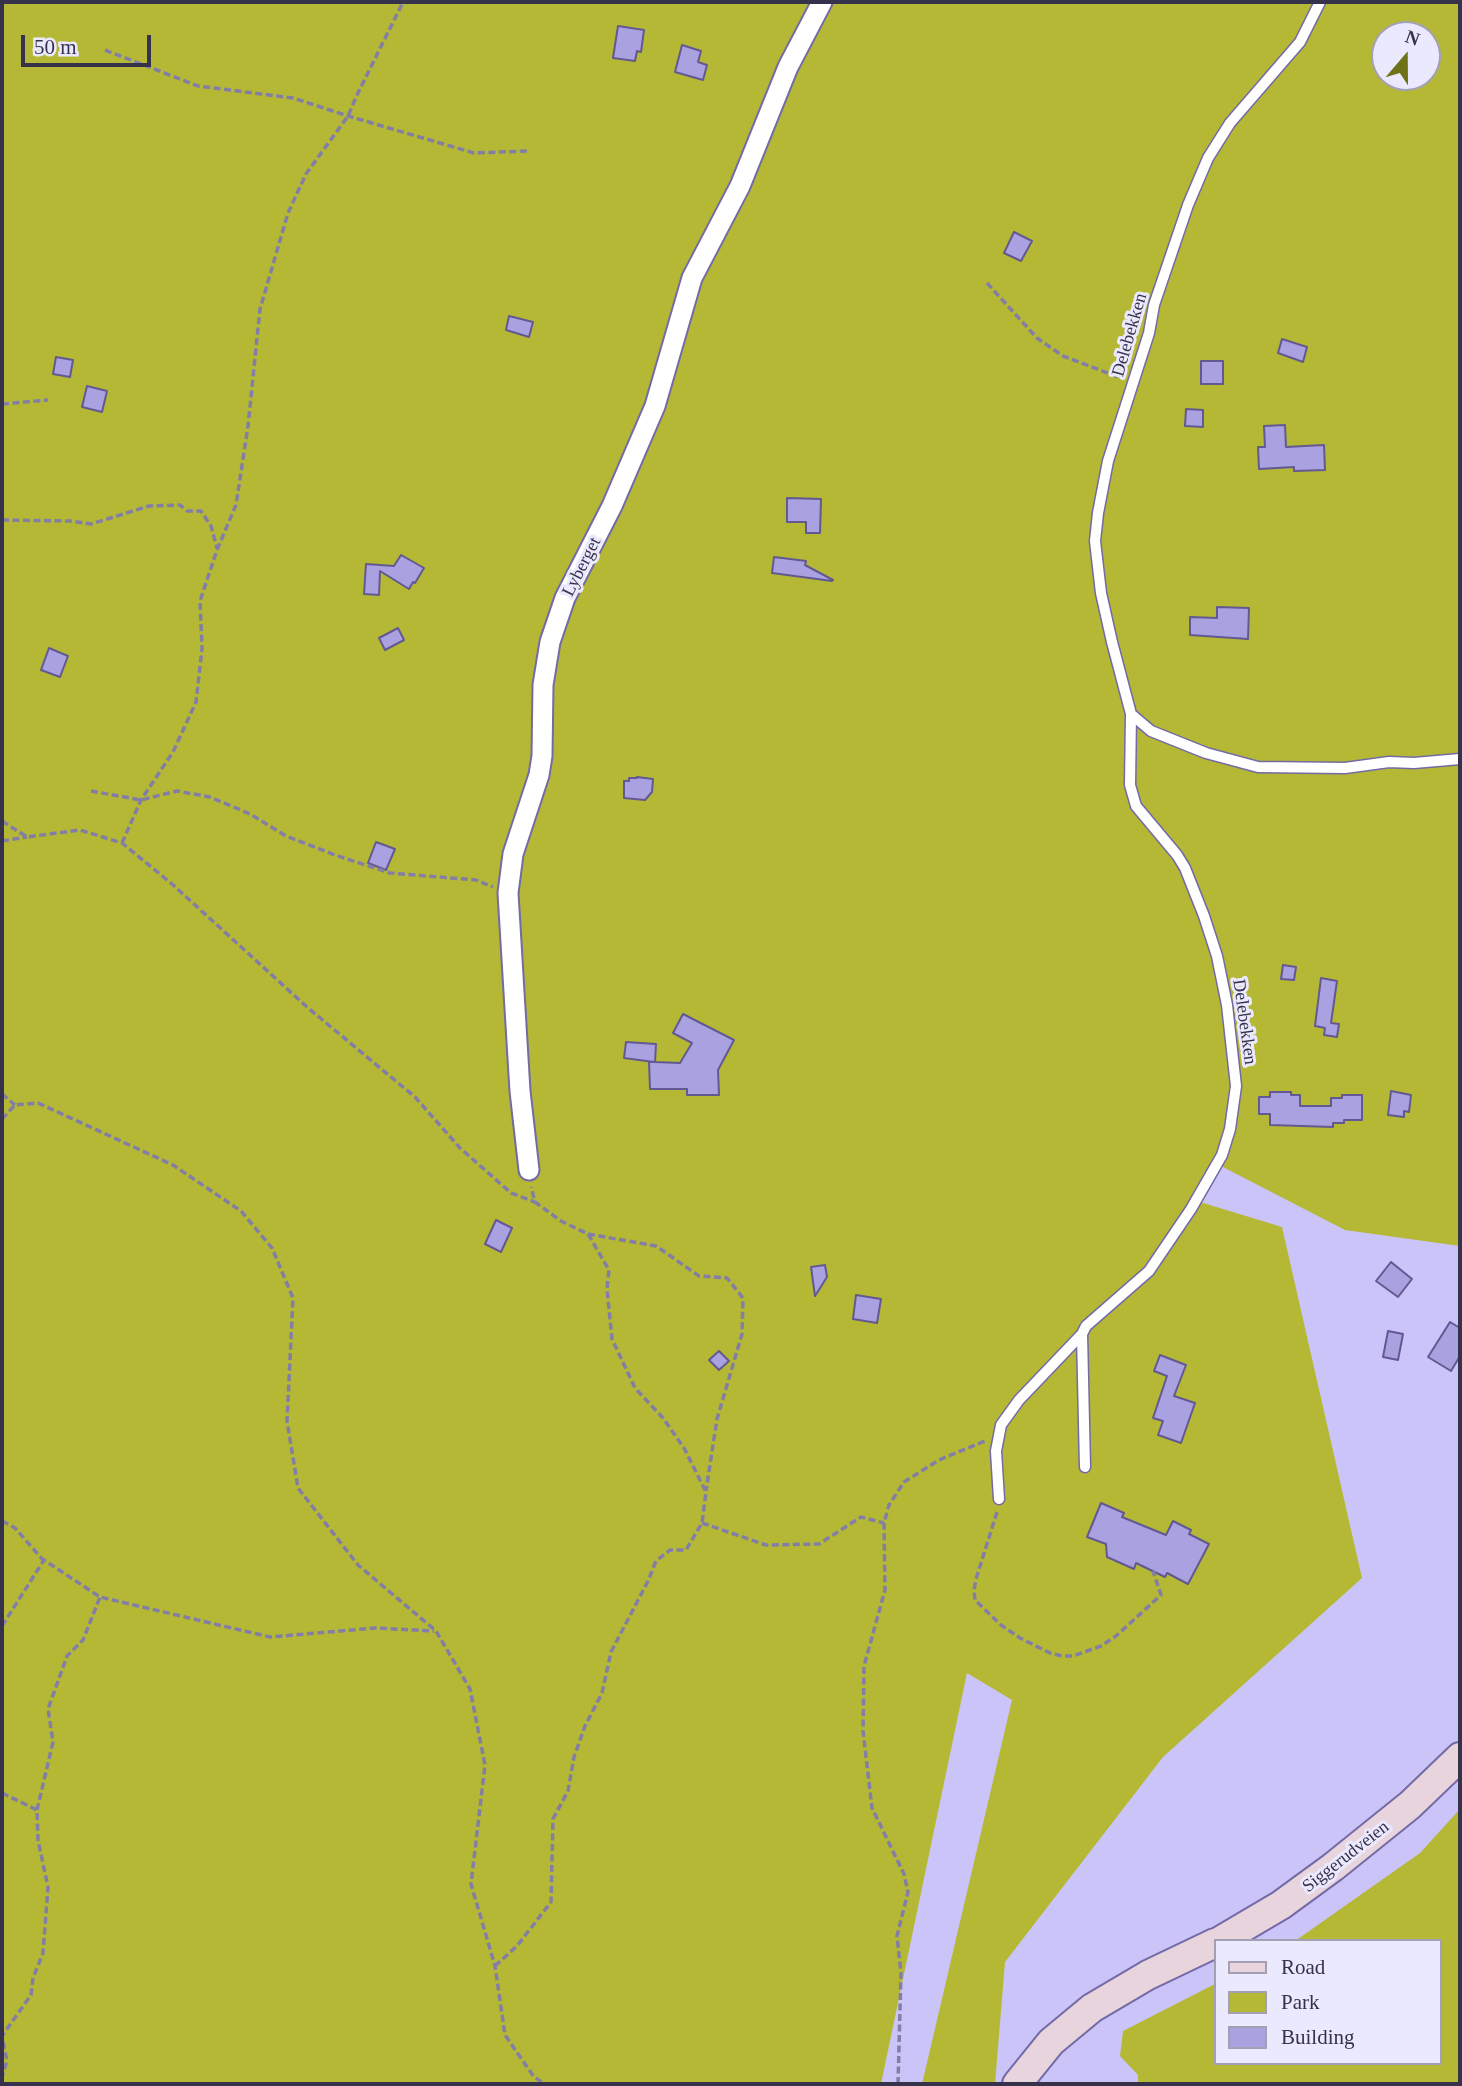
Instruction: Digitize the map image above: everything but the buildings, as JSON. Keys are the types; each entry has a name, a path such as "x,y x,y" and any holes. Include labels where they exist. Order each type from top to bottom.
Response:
{"main road":[{"name":"Siggerudveien","path":"1223,1939 1281,1905 1334,1867 1410,1805 1460,1757"},
{"name":"Siggerudveien","path":"1017,2084 1051,2042 1092,2008 1148,1975 1214,1944"}],"street":[{"name":"Lyberget","path":"529,1170 520,1091 508,893 513,854 533,794 542,756 543,685 550,642 565,598 612,506 655,406 695,270 740,186 788,67 822,2"}],"lane":[{"name":"Delebekken","path":"997,1437 1007,1414 1082,1334 1086,1326 1149,1270 1191,1209 1222,1154 1230,1129 1236,1086 1227,1005 1217,956 1185,868 1136,806 1130,785 1131,714 1101,593 1095,541 1108,461 1188,205 1208,158 1230,123 1300,42 1320,2"},
{"path":"1131,714 1150,732 1206,753 1258,767 1345,768 1389,762 1460,759"},
{"path":"1082,1334 1085,1467"},
{"path":"997,1437 999,1499"}],"path":[{"path":"122,843 141,800 173,752 196,702 202,649 200,601 236,505 248,426 260,309 288,213 306,174 348,116 403,2"},
{"path":"105,50 198,86 292,98 474,153 529,151"},
{"path":"987,283 1037,338 1054,350 1094,369 1133,382"},
{"path":"2,404 48,400"},
{"path":"2,520 58,520 91,524 149,506 180,505 187,511 201,511 211,526 217,550"},
{"path":"91,791 141,800 177,791 209,797 250,814 286,836 346,859 390,873 476,880 508,893"},
{"path":"2,821 27,837"},
{"path":"2,841 80,830 122,843 172,884 307,1007 415,1097 460,1148 511,1193 534,1202 561,1221 588,1234 656,1246 699,1276 727,1278 743,1298 741,1334 717,1419 702,1522 686,1550 670,1550 656,1561 611,1652 602,1693 585,1726 574,1757 568,1791 553,1819 551,1902 517,1946 495,1966"},
{"path":"2,1094 15,1105"},
{"path":"2,1119 15,1105 37,1103 173,1165 241,1211 272,1248 293,1298 288,1421 298,1488 358,1565 436,1631 470,1689 485,1765 471,1884 495,1966 505,2035 534,2077 545,2084"},
{"path":"529,1170 534,1202"},
{"path":"588,1234 609,1270 607,1289 612,1339 635,1388 684,1448 706,1492"},
{"path":"898,2084 901,1973 897,1936 908,1892 904,1874 872,1808 863,1731 864,1666 885,1590 884,1523 889,1505 904,1482 939,1460 997,1437"},
{"path":"999,1499 994,1527 976,1579 975,1600 1001,1625 1036,1647 1062,1656 1073,1656 1101,1646 1161,1595 1153,1571"},
{"path":"702,1522 766,1545 819,1544 861,1517 884,1523"},
{"path":"2,1521 15,1528 44,1560 100,1597 270,1637 375,1628 436,1631"},
{"path":"2,1626 44,1560"},
{"path":"2,2077 7,2061 2,2036 31,1996 33,1978 43,1953 48,1886 38,1840 37,1810 53,1742 48,1709 67,1656 83,1640 100,1597"},
{"path":"2,1793 37,1810"}],"green space":[{"path":"2,2 1460,2 1460,1246 1345,1230 1221,1166 1200,1202 1282,1227 1362,1578 1163,1757 1005,1962 995,2084 922,2084 1012,1700 967,1673 881,2084 2,2084"},
{"path":"1460,1809 1460,2084 1138,2084 1138,2075 1120,2056 1123,2031 1214,1985 1214,2065 1441,2065 1441,1939 1298,1939 1420,1853"}]}
